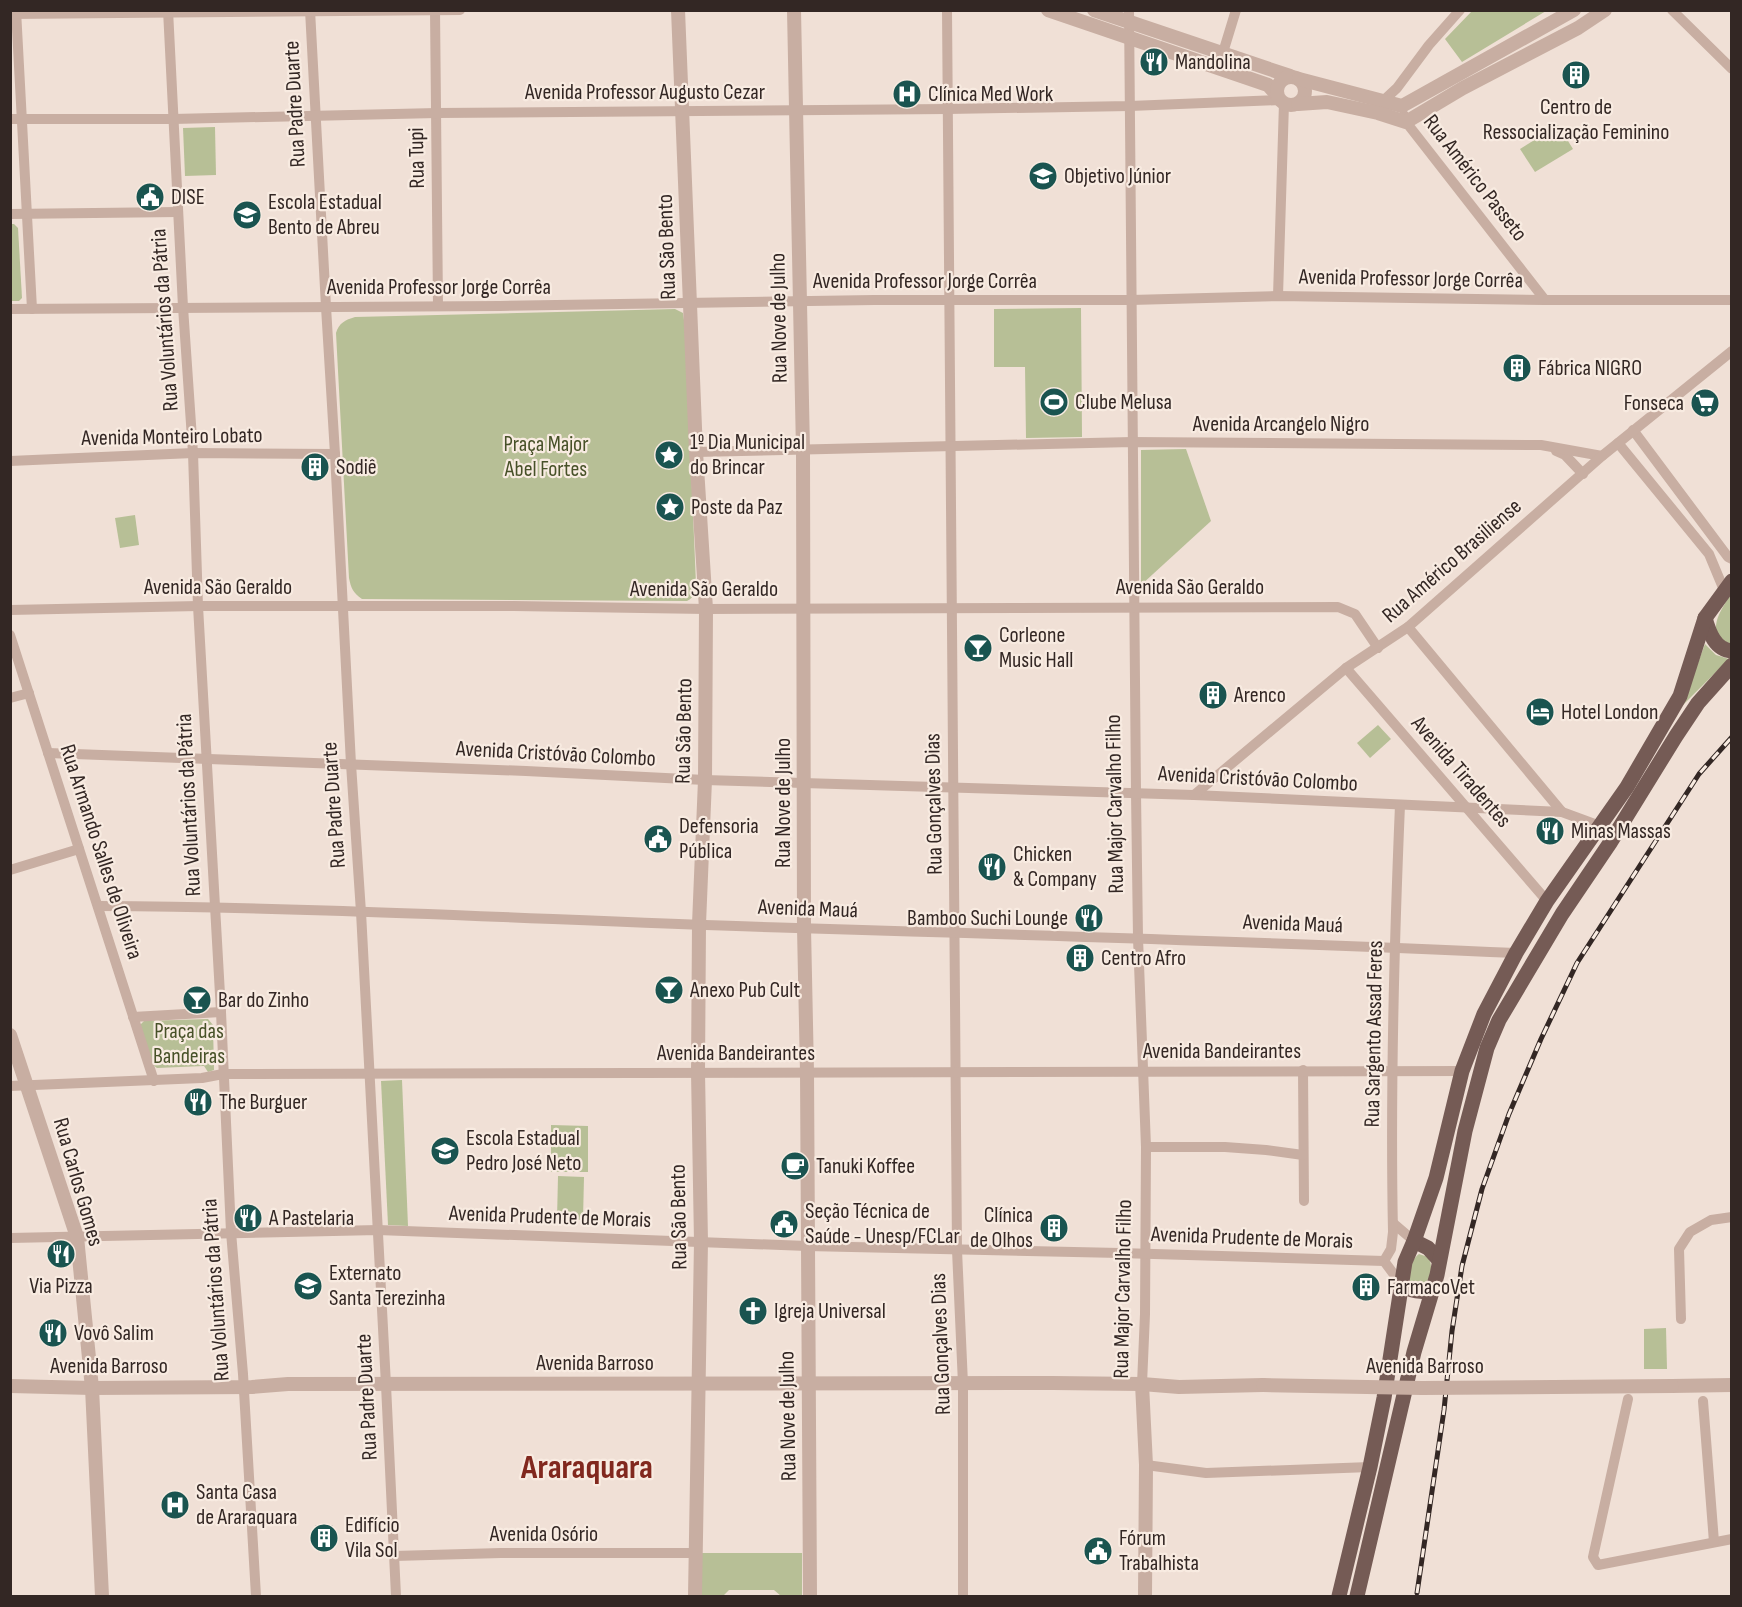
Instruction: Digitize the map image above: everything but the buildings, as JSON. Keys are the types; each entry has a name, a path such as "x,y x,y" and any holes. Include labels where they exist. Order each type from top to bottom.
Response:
{"main road":[{"path":"1339,1596 1384,1398 1405,1262 1436,1178 1462,1071 1484,1014 1516,953 1547,901 1600,826 1648,751 1680,696 1705,618 1728,585"},
{"path":"1705,618 1709,634 1718,644 1731,651"},
{"path":"1357,1596 1414,1352 1433,1290 1465,1128 1487,1048 1498,1020 1562,914 1610,843 1676,736 1698,703 1731,665"},
{"path":"1414,1241 1428,1248 1439,1260"},
{"path":"1401,1284 1412,1291 1433,1290"}],"street":[{"path":"32,309 27,214 16,119 14,13 460,10"},
{"name":"Rua São Bento","path":"678,10 696,452 706,609 705,780 699,924 698,1072 701,1242 695,1596"},
{"name":"Rua Nove de Julho","path":"794,10 803,450 804,928 810,1596"},
{"name":"Rua Gonçalves Dias","path":"947,10 957,1250 963,1384 963,1596"},
{"path":"1048,10 1063,13 1268,85 1285,101 1380,107 1402,106 1573,11 1578,28"},
{"path":"1094,10 1129,16 1223,54 1380,107 1406,122 1463,88 1578,28 1605,10"},
{"path":"1219,68 1236,10"},
{"path":"1380,107 1460,10"},
{"path":"1672,10 1731,69"},
{"name":"Rua Voluntários da Pátria","path":"168,11 193,453 198,606 231,1232 256,1596"},
{"name":"Rua Padre Duarte","path":"310,11 370,1075 396,1596"},
{"name":"Rua Tupi","path":"435,11 438,306"},
{"name":"Rua Major Carvalho Filho","path":"1129,16 1138,939 1146,1147 1143,1384 1146,1465 1145,1596"},
{"path":"1278,296 1285,101 1277,86 1282,79 1295,77 1303,82 1306,92 1302,101 1285,101"},
{"name":"Avenida Professor Augusto Cezar","path":"16,119 948,109 1285,101"},
{"name":"Rua Américo Passeto","path":"1402,106 1406,122 1545,300"},
{"path":"10,214 178,212"},
{"name":"Avenida Professor Jorge Corrêa","path":"10,309 1131,300 1278,296 1731,300"},
{"name":"Rua Américo Brasiliense","path":"1194,795 1346,668 1408,627 1602,456 1731,351"},
{"path":"1633,430 1731,559"},
{"name":"Avenida Arcangelo Nigro","path":"696,452 1132,442 1541,446 1602,456"},
{"path":"1618,443 1709,554 1728,585"},
{"name":"Avenida Arcangelo Nigro","path":"1541,446 1565,455 1582,474"},
{"name":"Avenida Monteiro Lobato","path":"10,461 193,453 335,454"},
{"path":"1671,507 1683,498"},
{"name":"Avenida São Geraldo","path":"10,610 198,606 514,606 706,609 1338,607 1355,614 1378,648"},
{"path":"1408,627 1562,812"},
{"name":"Rua Armando Salles de Oliveira","path":"10,635 154,1080"},
{"name":"Avenida Tiradentes","path":"1346,668 1547,901"},
{"path":"10,698 29,693"},
{"name":"Avenida Cristóvão Colombo","path":"48,753 705,780 1194,795 1562,812 1600,826"},
{"name":"Rua Sargento Assad Feres","path":"1384,1262 1391,1249 1393,1223 1391,1070 1400,805"},
{"path":"10,870 79,849"},
{"name":"Avenida Mauá","path":"98,906 214,906 1516,953"},
{"path":"133,1017 221,1012"},
{"name":"Rua Carlos Gomes","path":"10,1035 77,1237 92,1388 102,1596"},
{"path":"1303,1070 1304,1200"},
{"name":"Avenida Bandeirantes","path":"10,1086 202,1078 223,1074 1462,1071"},
{"path":"1146,1147 1225,1147 1303,1155"},
{"path":"1681,1319 1679,1250 1690,1232 1712,1220 1731,1217"},
{"path":"1393,1223 1414,1241"},
{"name":"Avenida Prudente de Morais","path":"10,1238 378,1230 807,1246 1144,1254 1384,1262 1401,1284"},
{"name":"Avenida Barroso","path":"10,1386 92,1388 243,1387 288,1384 1143,1384 1179,1387 1263,1385 1422,1388 1731,1385"},
{"name":"Avenida Barroso","path":"1143,1404 1156,1395 1179,1387"},
{"path":"1628,1400 1593,1557 1598,1565 1731,1539"},
{"path":"1703,1401 1714,1542"},
{"path":"1146,1465 1206,1473 1370,1467"},
{"name":"Avenida Osório","path":"394,1556 501,1553 695,1553"}],"green space":[{"path":"1472,11 1546,11 1462,62 1445,39"},
{"path":"1558,125 1573,149 1535,172 1520,149"},
{"path":"215,127 216,175 185,176 183,128"},
{"path":"11,224 18,228 22,298 19,301 11,301"},
{"name":"Clube Melusa","path":"1081,308 1082,437 1026,438 1025,367 994,367 994,309"},
{"name":"Praça Major Abel Fortes","path":"675,309 683,313 685,327 696,584 692,598 687,601 362,599 354,592 349,578 336,333 343,322 355,317"},
{"name":"Clube Melusa","path":"1186,449 1211,521 1141,585 1141,450"},
{"path":"135,515 139,545 120,548 115,518"},
{"path":"1731,594 1731,644 1723,640 1716,628 1719,614"},
{"path":"1705,644 1716,655 1729,659 1682,706"},
{"path":"1378,725 1391,739 1370,758 1357,743"},
{"name":"Praça das Bandeiras","path":"208,1019 213,1025 214,1070 208,1072 204,1066 157,1068 153,1065 140,1025 144,1021"},
{"path":"402,1080 408,1226 388,1225 381,1081"},
{"path":"551,1125 588,1126 588,1172 551,1172"},
{"path":"558,1176 584,1177 583,1220 557,1219"},
{"path":"1419,1254 1428,1257 1431,1265 1429,1277 1421,1286 1411,1283 1409,1276 1412,1263"},
{"path":"1666,1328 1667,1369 1644,1369 1644,1329"},
{"path":"701,1553 802,1553 802,1596 781,1596 774,1590 729,1590 723,1596 701,1596"}],"railway":[{"path":"1417,1593 1462,1266 1482,1189 1509,1114 1577,963 1699,774 1732,737"}],"place":[{"name":"Mandolina","path":"1154,62"},
{"name":"Centro de Ressocialização Feminino","path":"1576,75"},
{"name":"Clínica Med Work","path":"907,94"},
{"name":"Objetivo Júnior","path":"1043,176"},
{"name":"DISE","path":"150,197"},
{"name":"Escola Estadual Bento de Abreu","path":"247,215"},
{"name":"Fábrica NIGRO","path":"1517,368"},
{"name":"Clube Melusa","path":"1054,402"},
{"name":"Fonseca","path":"1705,403"},
{"name":"1º Dia Municipal do Brincar","path":"669,455"},
{"name":"Sodiê","path":"315,467"},
{"name":"Poste da Paz","path":"670,507"},
{"name":"Corleone Music Hall","path":"978,648"},
{"name":"Arenco","path":"1213,695"},
{"name":"Hotel London","path":"1540,712"},
{"name":"Minas Massas","path":"1550,831"},
{"name":"Defensoria Pública","path":"658,839"},
{"name":"Chicken & Company","path":"992,867"},
{"name":"Bamboo Suchi Lounge","path":"1089,918"},
{"name":"Centro Afro","path":"1080,958"},
{"name":"Anexo Pub Cult","path":"669,990"},
{"name":"Bar do Zinho","path":"197,1000"},
{"name":"The Burguer","path":"198,1102"},
{"name":"Escola Estadual Pedro José Neto","path":"445,1151"},
{"name":"Tanuki Koffee","path":"795,1166"},
{"name":"A Pastelaria","path":"248,1218"},
{"name":"Seção Técnica de Saúde - Unesp/FCLar","path":"784,1224"},
{"name":"Clínica de Olhos","path":"1054,1228"},
{"name":"Via Pizza","path":"61,1254"},
{"name":"Externato Santa Terezinha","path":"308,1286"},
{"name":"FarmacoVet","path":"1366,1287"},
{"name":"Igreja Universal","path":"753,1311"},
{"name":"Vovô Salim","path":"53,1333"},
{"name":"Santa Casa de Araraquara","path":"175,1505"},
{"name":"Edifício Vila Sol","path":"324,1538"},
{"name":"Fórum Trabalhista","path":"1098,1551"}],"district":[{"name":"Araraquara","path":"587,1467"}]}
